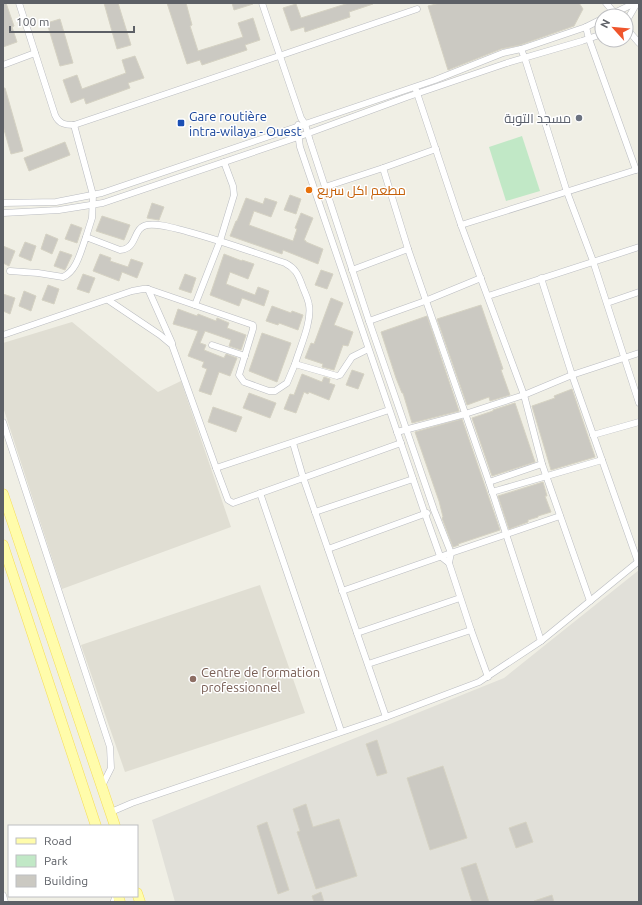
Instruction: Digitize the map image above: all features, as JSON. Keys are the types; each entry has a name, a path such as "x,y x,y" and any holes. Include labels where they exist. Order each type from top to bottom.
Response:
{"main road":[{"path":"3,494 115,825"},
{"path":"3,545 96,825"}],"street":[{"path":"20,3 57,120 66,125 74,125 417,9"},
{"path":"262,3 301,118 306,124 352,270 406,430 451,553 449,563 488,677"},
{"path":"626,8 636,3"},
{"path":"3,203 56,202 94,195 415,86 503,52 521,50 594,23"},
{"path":"461,225 638,169 588,39 586,27"},
{"path":"3,213 59,210 94,206 149,189 418,93 507,63 525,59 594,37"},
{"path":"521,50 567,192 607,303 638,400"},
{"path":"3,65 35,53"},
{"path":"415,86 461,225 524,395 542,464 590,600"},
{"path":"301,118 296,127 298,137 368,349 440,556 449,563"},
{"path":"10,271 38,273 59,278 66,276 74,267 92,218 94,195 74,125"},
{"path":"325,187 436,149"},
{"path":"195,305 220,241 234,195 233,186 224,162"},
{"path":"383,168 425,301 489,482 541,640"},
{"path":"3,335 143,288 250,323 253,325 253,329 239,376 244,382 269,391 275,391 287,383 295,364 308,323 309,312 309,305 298,275 294,269 285,263 220,241 161,225 146,225 141,228 130,246 125,250 120,250 86,237"},
{"path":"488,296 639,247"},
{"path":"352,270 408,249"},
{"path":"369,321 425,301 481,278"},
{"path":"110,812 132,803 386,717 479,682 541,640 638,561 572,375 541,278"},
{"path":"148,289 172,344 216,468 230,502 401,443"},
{"path":"607,303 639,292"},
{"path":"108,300 172,344"},
{"path":"212,345 245,356"},
{"path":"295,364 337,376 340,375 352,357 368,349"},
{"path":"397,432 465,414 524,395 572,375 639,353"},
{"path":"216,468 390,410"},
{"path":"3,422 110,747 111,768 102,786"},
{"path":"593,436 639,422"},
{"path":"293,443 303,477 386,717"},
{"path":"492,492 602,460"},
{"path":"489,482 542,464"},
{"path":"315,512 413,479"},
{"path":"260,492 342,731"},
{"path":"328,549 434,510"},
{"path":"342,591 440,556 560,516"},
{"path":"357,633 460,598"},
{"path":"368,664 471,630"},
{"path":"3,895 5,902"}],"shaded area":[{"path":"72,322 158,392 181,381 231,527 62,589 3,407 3,343"},
{"path":"639,570 639,902 175,902 152,820 504,678"},
{"name":"Centre de formation professionnel","path":"260,585 305,713 125,772 81,645"}],"green space":[{"path":"522,136 540,191 506,201 489,147"}],"building":[{"path":"3,3 6,3 14,26 12,27 17,42 3,47"},
{"path":"104,3 118,3 131,45 117,49"},
{"path":"167,3 186,3 192,25 190,26 198,51 243,37 238,23 253,18 260,40 245,45 247,50 202,65 200,60 187,64"},
{"path":"232,3 253,3 253,4 234,10"},
{"path":"349,3 373,4 349,12 350,17 305,32 304,27 291,31 283,8 296,4 301,18"},
{"path":"440,3 579,3 583,9 574,26 520,45 501,49 448,70 428,6"},
{"path":"60,19 73,63 60,66 47,23"},
{"path":"135,56 144,78 128,83 130,88 86,104 84,98 71,103 63,80 77,75 82,89 126,73 122,60"},
{"path":"3,88 5,88 23,151 11,154 3,126"},
{"path":"65,142 70,155 29,171 24,158"},
{"path":"290,195 301,199 296,214 284,210"},
{"path":"246,198 263,204 265,198 277,202 271,217 254,211 249,225 293,241 297,229 295,228 301,213 313,218 304,240 323,249 318,264 283,250 282,254 230,236"},
{"path":"152,203 164,207 159,220 147,218"},
{"path":"102,216 130,225 124,240 96,231"},
{"path":"71,224 82,228 77,243 65,239"},
{"path":"46,234 58,239 52,254 41,249"},
{"path":"25,242 36,246 31,261 19,256"},
{"path":"3,246 15,251 9,266 3,263"},
{"path":"60,251 72,255 65,270 54,266"},
{"path":"100,254 111,258 110,261 128,267 131,259 143,263 137,278 122,272 119,281 93,271"},
{"path":"224,254 254,264 248,279 230,272 226,284 255,295 258,287 269,291 264,306 242,298 239,306 210,295"},
{"path":"321,270 333,274 327,289 315,285"},
{"path":"83,274 95,278 89,293 77,289"},
{"path":"185,274 196,278 191,293 179,289"},
{"path":"48,285 59,289 54,304 42,300"},
{"path":"24,291 36,296 31,311 19,306"},
{"path":"3,294 15,298 10,314 3,311"},
{"path":"331,298 343,303 334,325 353,332 348,346 343,345 334,370 322,367 323,364 305,358 311,343 314,344"},
{"path":"481,305 503,369 501,370 510,395 490,401 489,397 467,405 437,319"},
{"path":"272,306 291,313 292,311 303,315 298,330 279,323 278,325 266,321"},
{"path":"178,309 197,316 198,314 216,321 217,318 229,323 227,328 246,335 241,350 229,346 231,340 205,331 200,343 206,345 204,350 224,358 226,354 237,358 230,376 219,372 211,395 199,391 207,369 202,367 204,362 188,356 198,331 173,324"},
{"path":"427,316 459,411 412,423 381,332"},
{"path":"262,333 291,343 277,382 249,371"},
{"path":"352,370 364,374 358,389 346,385"},
{"path":"302,374 322,382 324,377 330,379 329,383 335,385 329,400 309,392 308,394 304,392 296,413 284,409 290,394 294,395"},
{"path":"572,389 595,457 551,470 532,406 555,398 554,396"},
{"path":"249,393 276,403 270,418 243,408"},
{"path":"515,403 535,462 492,476 472,418"},
{"path":"213,407 242,417 236,432 208,422"},
{"path":"462,419 500,530 453,547 442,518 439,501 415,432"},
{"path":"543,482 547,496 545,496 551,512 528,520 528,522 509,529 498,496"},
{"path":"377,740 387,773 377,776 366,744"},
{"path":"443,766 467,838 430,850 407,778"},
{"path":"306,804 313,827 339,819 357,876 316,889 297,832 300,831 293,809"},
{"path":"267,822 289,890 278,894 257,826"},
{"path":"526,822 533,842 516,848 509,828"},
{"path":"476,863 489,902 472,902 461,868"},
{"path":"321,892 324,902 314,902 312,896"},
{"path":"552,895 554,902 534,902 534,901"}],"place":[{"name":"مسجد التوبة","path":"579,118"},
{"name":"Gare routière intra-wilaya - Ouest","path":"181,123"},
{"name":"مطعم اكل سريع","path":"309,190"},
{"name":"Centre de formation professionnel","path":"193,679"}]}
